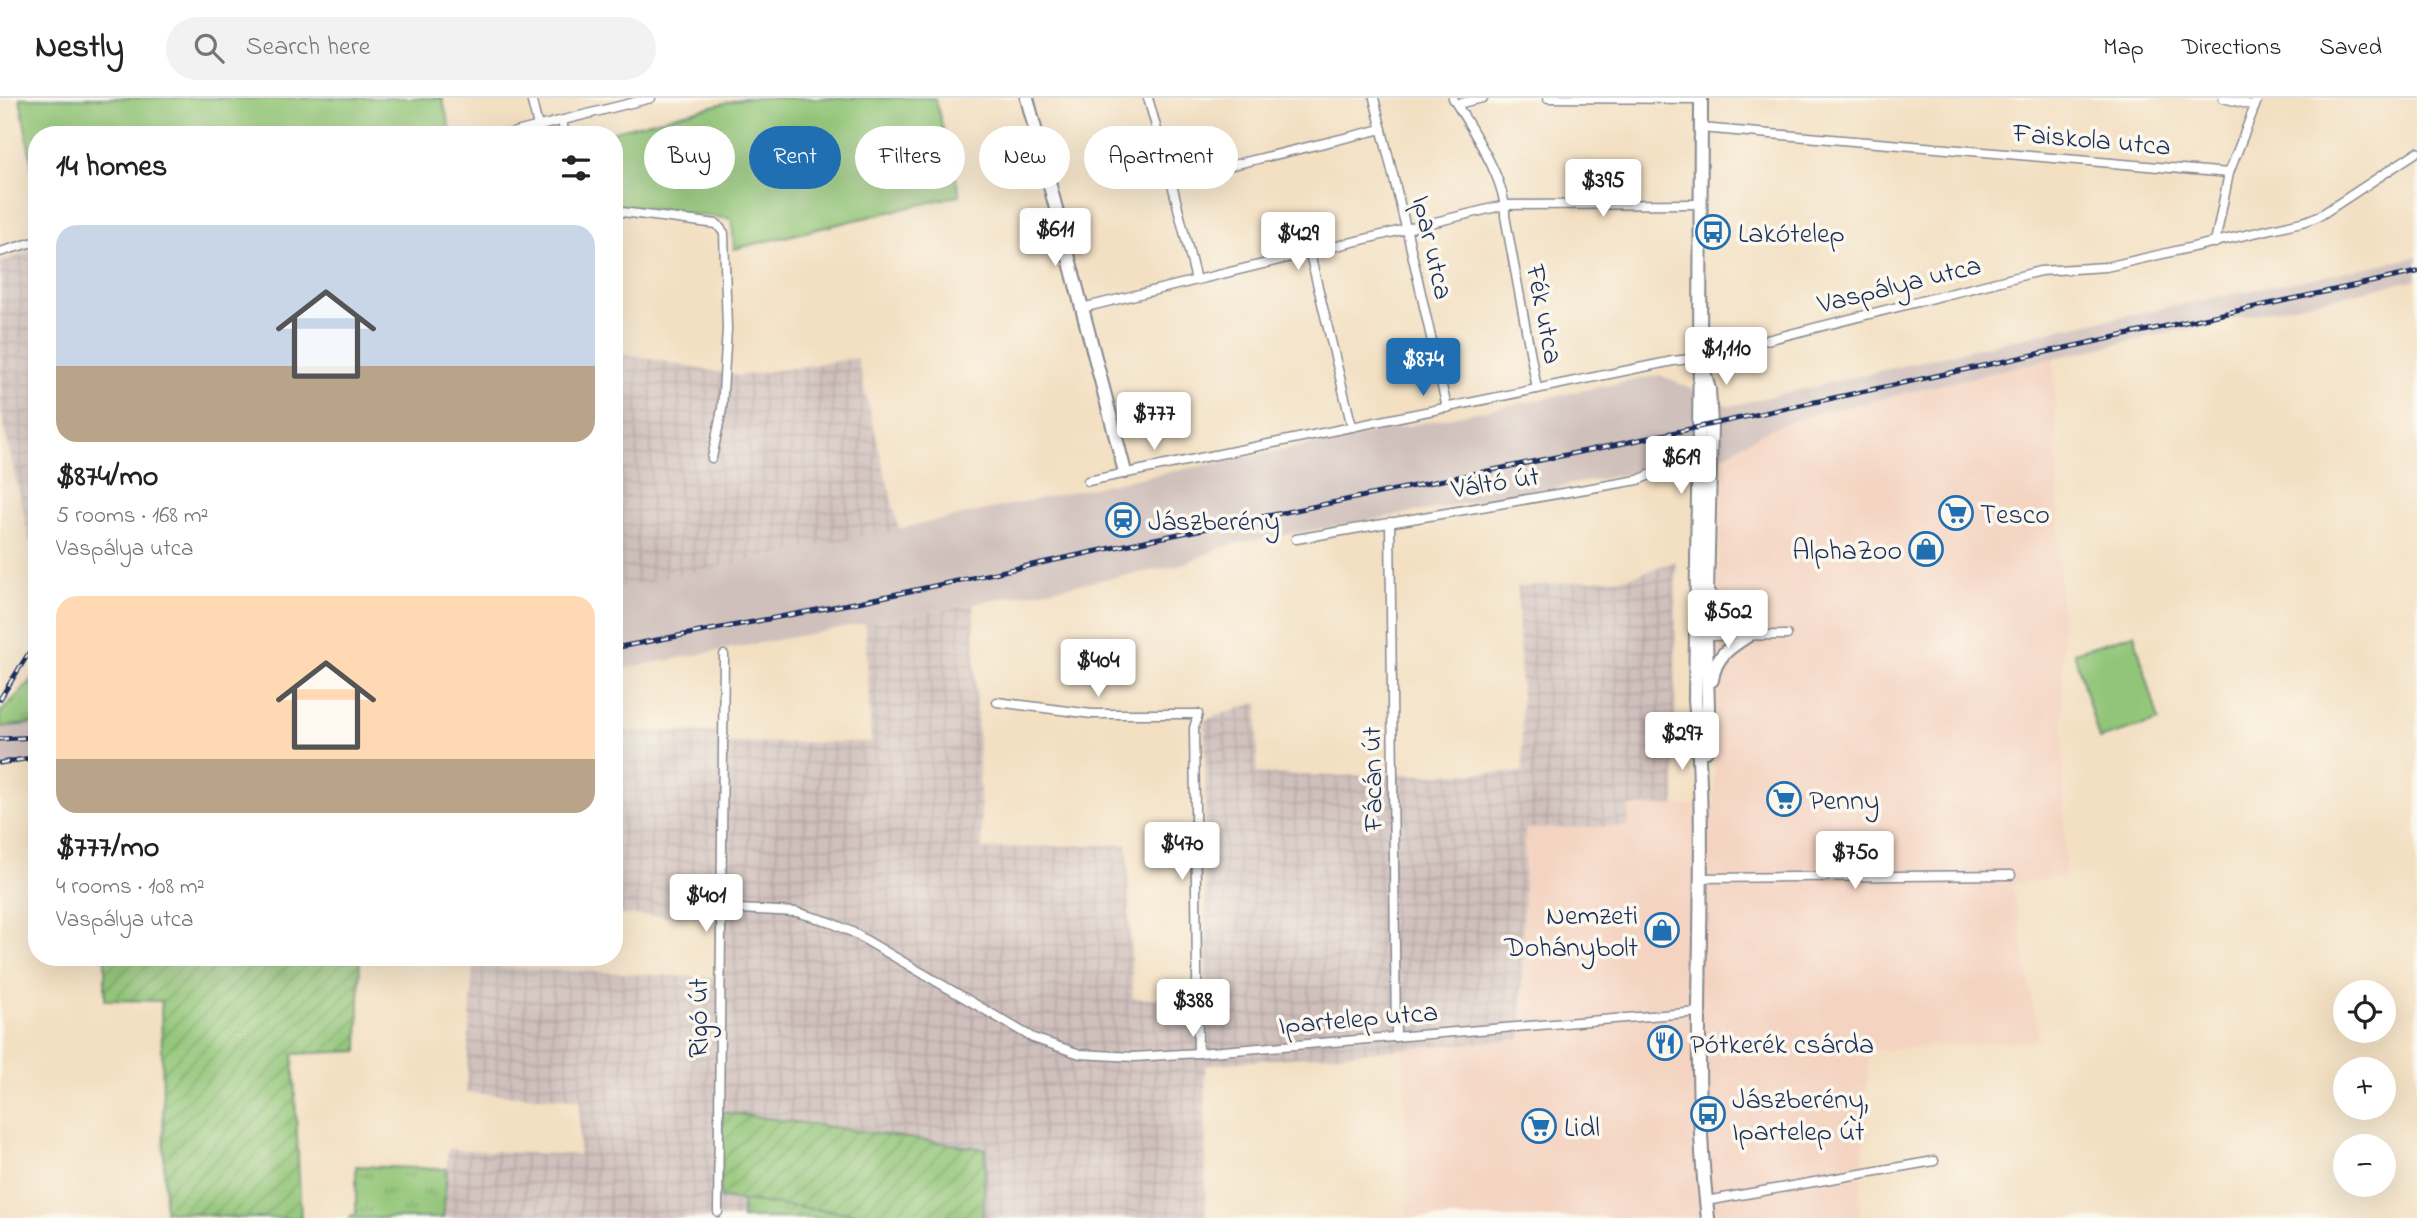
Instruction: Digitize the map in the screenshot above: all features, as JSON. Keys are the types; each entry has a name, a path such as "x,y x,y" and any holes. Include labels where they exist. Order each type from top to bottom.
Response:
{"street":[{"path":"531,98 538,126 651,98"},
{"path":"604,98 604,109"},
{"path":"1027,98 1125,472"},
{"path":"1148,98 1156,126"},
{"name":"Ipar utca","path":"1374,98 1447,408"},
{"path":"1455,101 1483,98"},
{"path":"1548,98 1700,98 1699,1114 1708,1218"},
{"path":"2216,243 2229,173 2256,102 2222,98"},
{"name":"Fék utca","path":"1455,101 1502,184 1505,216 1537,389"},
{"path":"562,121 563,126"},
{"name":"Faiskola utca","path":"1701,128 2229,173"},
{"path":"1238,164 1382,129"},
{"name":"Vaspálya utca","path":"1088,481 1537,389 1700,357 1724,355 1755,343 2040,271 2106,267 2306,221 2321,215 2417,152"},
{"path":"1173,189 1196,281"},
{"path":"1082,308 1505,205 1700,204"},
{"path":"623,212 717,224 724,233 725,356 722,409 712,458"},
{"path":"0,252 28,244"},
{"path":"1310,254 1352,427"},
{"path":"1700,357 1709,389 1711,424 1709,576 1700,636 1708,708"},
{"name":"Váltó út","path":"1296,540 1638,480 1690,458 1699,457"},
{"name":"Fácán út","path":"1390,522 1396,1037"},
{"path":"1709,576 1713,607 1720,620 1732,630 1749,635"},
{"path":"1700,833 1713,669 1721,655 1749,635"},
{"path":"1700,636 1787,635"},
{"name":"Rigó út","path":"718,1212 724,655"},
{"path":"998,702 1092,714 1198,714 1194,728 1198,1053"},
{"path":"1699,878 2011,876"},
{"name":"Ipartelep utca","path":"720,908 796,912 827,921 852,932 1033,1038 1080,1054 1134,1057 1198,1053 1699,1012"},
{"path":"1706,1201 1934,1161"}],"shaded area":[{"path":"28,253 28,533 0,409 0,262"},
{"path":"2417,257 2417,279 2054,358 1807,416 1769,429 1724,455 1229,545 1177,566 623,668 623,587 1128,480 1660,375 1730,406 2054,330"},
{"path":"623,354 738,376 857,358 899,530 623,587"},
{"path":"2054,358 2065,877 2012,884 2039,1040 1869,1050 1859,1218 1408,1218 1403,1048 1521,1038 1525,828 1627,826 1628,805 1714,806 1718,577 1724,455 1769,429 1807,416"},
{"path":"1676,561 1675,805 1629,806 1628,826 1525,829 1521,1039 1205,1065 1206,1218 983,1218 986,1149 724,1112 720,1197 742,1201 742,1218 443,1218 448,1149 579,1155 580,1099 466,1093 473,966 715,978 715,917 623,915 623,730 717,732 717,743 871,742 865,624 973,604 982,849 1127,844 1133,998 1205,998 1205,720 1258,702 1257,773 1331,776 1523,772 1518,587 1629,577"},
{"path":"28,724 28,763 0,768 0,727"}],"green space":[{"path":"20,98 442,98 450,126 28,126 28,144"},
{"path":"744,98 935,98 942,126 855,126 855,189 958,189 960,195 734,249 732,219 623,206 623,129"},
{"path":"2134,634 2159,721 2099,739 2074,652"},
{"path":"28,684 28,724 0,727 0,713"},
{"path":"105,966 360,966 358,1051 293,1054 301,1218 239,1218 165,1211 161,1001 105,1000"},
{"path":"723,1112 986,1149 983,1218 894,1218 720,1198"},
{"path":"356,1166 447,1169 443,1218 350,1218 356,1213"},
{"path":"742,1201 894,1218 742,1218"}],"railway":[{"path":"623,646 859,602 1634,441 2417,272"},
{"path":"0,699 28,654"},
{"path":"0,739 28,737"},
{"path":"0,763 28,758"}],"place":[{"name":"Lakótelep","path":"1713,232"},
{"name":"Tesco","path":"1956,513"},
{"name":"Jászberény","path":"1123,520"},
{"name":"AlphaZoo","path":"1926,549"},
{"name":"Penny","path":"1784,799"},
{"name":"Nemzeti Dohánybolt","path":"1662,930"},
{"name":"Pótkerék csárda","path":"1665,1043"},
{"name":"Jászberény, Ipartelep út","path":"1708,1114"},
{"name":"Lidl","path":"1539,1126"}]}
